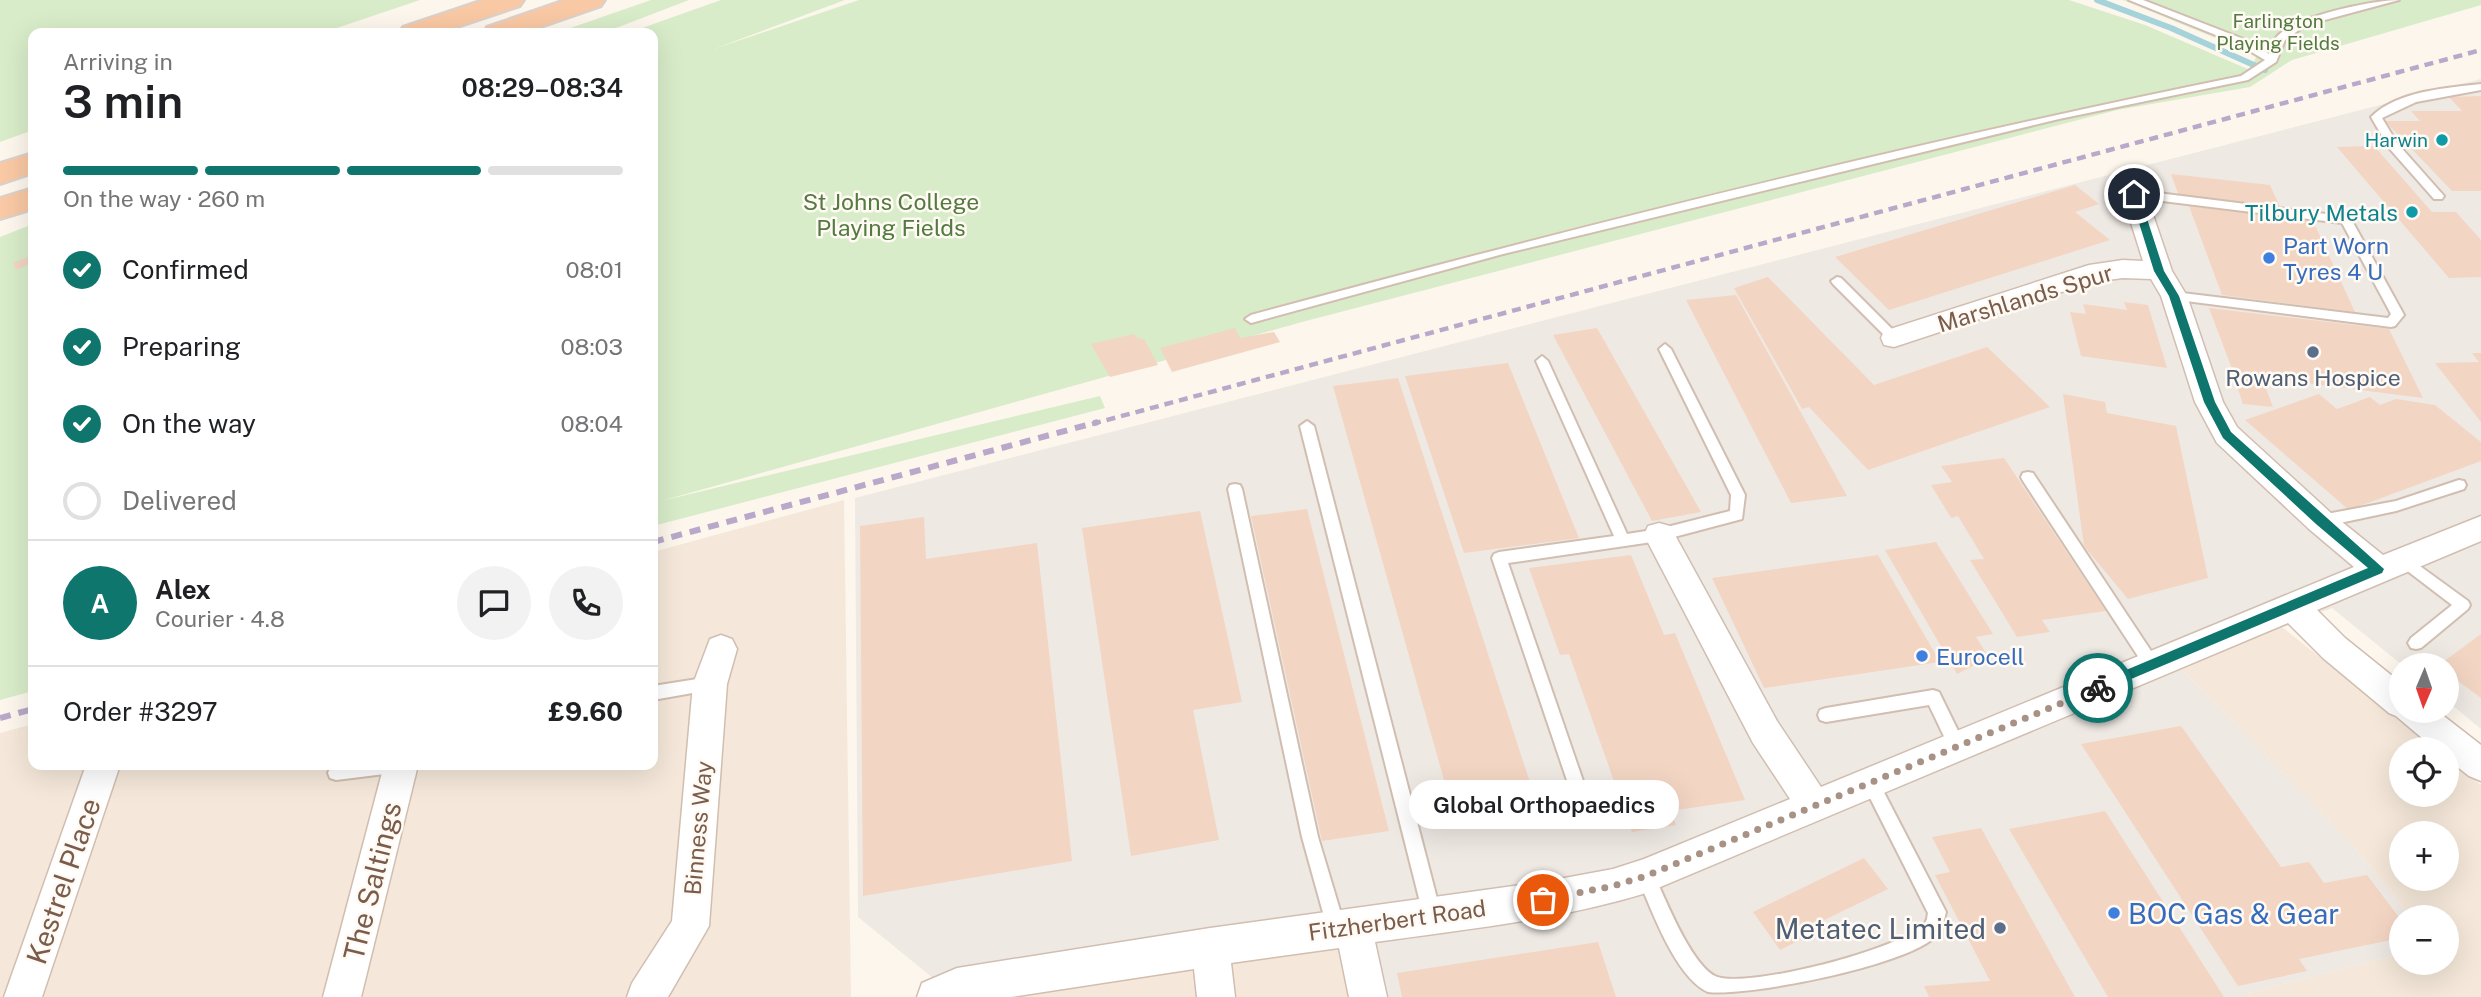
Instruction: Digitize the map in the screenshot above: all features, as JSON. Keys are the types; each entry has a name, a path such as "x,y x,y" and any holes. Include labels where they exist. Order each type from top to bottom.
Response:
{"highway":[{"path":"428,28 510,0"},
{"path":"511,28 591,0"},
{"path":"0,174 28,165"},
{"path":"0,209 28,200"}],"street":[{"path":"2134,194 2159,271 2174,296 2209,402 2227,435 2320,521 2390,564"},
{"name":"Marshlands Spur","path":"1894,338 2089,274 2109,269 2159,271"},
{"path":"1659,534 1765,732 1812,805"},
{"name":"Fitzherbert Road","path":"947,992 1210,947 1581,893 1646,876 2293,607 2390,564 2475,536"},
{"path":"2293,607 2334,648 2389,694"},
{"name":"Binness Way","path":"646,997 690,926 710,684 721,649"},
{"path":"2427,723 2481,765"},
{"name":"Kestrel Place","path":"23,997 101,770"},
{"name":"The Saltings","path":"342,997 400,770"},
{"path":"1345,928 1368,997"},
{"path":"1210,947 1216,997"}],"lane":[{"path":"2134,0 2242,42 2265,65"},
{"path":"1251,319 1503,250 2059,116 2244,78 2265,65 2280,39 2302,23 2394,0"},
{"path":"2438,196 2388,139 2376,117 2388,108 2434,95 2481,87"},
{"path":"2134,194 2346,220 2398,315 2391,323 2174,296"},
{"path":"1837,281 1894,338"},
{"path":"1585,810 1499,558 1659,534 1737,515 1738,495 1665,349"},
{"path":"1542,361 1623,540"},
{"path":"1307,426 1433,916"},
{"path":"2028,477 2152,665"},
{"path":"2320,521 2396,506 2459,485"},
{"path":"1235,488 1310,837 1345,928"},
{"path":"2390,564 2463,605 2416,643"},
{"path":"658,692 710,684"},
{"path":"1826,715 1933,697 1958,746"},
{"path":"336,773 360,770"},
{"path":"1646,876 1691,964 1713,986 1729,991 1769,991 1807,982 1887,955 1928,932 1936,920 1937,912 1870,782"}],"shaded area":[{"path":"2481,79 2481,729 2459,711 2459,653 2389,654 2332,608 2180,668 2349,841 2401,905 2389,905 2389,957 2248,993 2250,997 1355,997 1345,946 955,996 858,917 855,498"},
{"path":"844,500 851,997 0,997 0,733 28,725 28,770 658,770 658,551"},
{"path":"2282,627 2389,712 2389,723 2403,723 2421,737 2389,737 2389,807 2459,807 2459,768 2481,785 2481,997 2250,997 2248,993 2389,957 2389,975 2459,975 2459,905 2401,905 2390,891 2459,891 2459,821 2389,821 2389,890 2349,841 2180,668"},
{"path":"1345,945 1355,997 954,997"}],"green space":[{"path":"0,0 420,0 337,28 28,28 28,132 0,142"},
{"path":"651,0 689,0 616,28 570,28"},
{"name":"St Johns College Playing Fields","path":"721,0 845,0 714,49 859,0 2069,0 2145,25 2250,70 2257,55 2123,0 2481,0 2481,5 2292,60 2250,87 2117,110 1302,322 661,501 1100,396 1105,408 658,525 658,28 642,28"},
{"path":"28,226 28,692 0,700 0,237"}],"building":[{"name":"Harwin","path":"2481,96 2481,191 2452,191 2385,121 2420,121 2411,111 2462,111 2449,97"},
{"name":"Tilbury Metals","path":"2374,146 2432,212 2456,212 2481,240 2481,277 2449,278 2337,147"},
{"path":"2171,174 2270,185 2280,207 2179,196"},
{"path":"2075,185 2099,204 2075,212 2110,240 1889,310 1835,257"},
{"name":"Part Worn Tyres 4 U","path":"2189,206 2313,221 2355,312 2222,295"},
{"path":"28,257 28,265 16,270 13,263"},
{"path":"1768,277 1874,385 1987,347 2050,407 1868,470 1809,407 1802,409 1734,288"},
{"path":"1736,295 1847,496 1791,503 1686,300"},
{"path":"2124,302 2148,305 2167,368 2081,356 2070,312 2086,314 2083,304 2127,310"},
{"name":"Rowans Hospice","path":"2209,308 2389,329 2423,398 2234,374"},
{"path":"1235,328 1240,338 1274,332 1280,342 1172,372 1160,348"},
{"path":"1597,328 1701,512 1652,521 1553,335"},
{"path":"1134,334 1137,338 1144,339 1158,365 1110,377 1091,344"},
{"path":"2472,353 2481,353 2481,422 2435,363 2479,362"},
{"path":"1508,363 1579,538 1464,553 1405,376"},
{"path":"2234,377 2263,381 2273,407 2243,404"},
{"path":"1398,378 1538,807 1455,819 1333,386"},
{"path":"2063,394 2105,402 2107,413 2176,426 2208,578 2128,599 2084,546"},
{"path":"2319,394 2337,409 2370,397 2380,405 2396,399 2435,405 2481,442 2481,461 2349,510 2245,420"},
{"path":"2004,458 2106,611 2042,620 2050,632 2017,637 1970,560 1984,559 1958,516 1951,518 1931,485 1952,482 1941,466"},
{"path":"1307,509 1389,831 1322,841 1251,516"},
{"path":"1200,511 1242,702 1193,710 1219,840 1131,856 1082,528"},
{"path":"924,517 926,559 1037,543 1072,861 863,896 860,526"},
{"path":"1936,542 1993,634 1976,637 1989,658 1957,674 1885,550"},
{"path":"1631,555 1664,635 1675,633 1745,800 1670,811 1676,825 1632,832 1569,654 1560,655 1529,568"},
{"path":"1878,555 1940,662 1764,688 1712,578"},
{"path":"2481,634 2481,698 2459,682 2459,653 2455,653"},
{"path":"2181,726 2281,867 2309,862 2324,883 2367,875 2390,905 2389,940 2299,959 2307,971 2238,986 2081,744"},
{"name":"BOC Gas & Gear","path":"2105,811 2224,997 2108,997 2009,829"},
{"name":"Metatec Limited","path":"1981,828 2075,997 1929,997 1924,986 1990,981 1935,875 1950,872 1932,837"},
{"path":"1864,858 1888,889 1802,931 1806,937 1780,950 1753,912"},
{"path":"1598,942 1616,997 1402,997 1397,973"}],"waterway":[{"path":"2097,0 2171,28 2265,70"}],"railway":[{"path":"1092,424 2481,50"},
{"path":"658,541 1098,422"},
{"path":"0,718 28,710"}],"way so far":[{"path":"1543,900 1613,886 1646,876 2098,688"}],"place":[{"name":"Harwin","path":"2442,140"},
{"name":"Tilbury Metals","path":"2412,212"},
{"name":"Part Worn Tyres 4 U","path":"2269,258"},
{"name":"Rowans Hospice","path":"2313,352"},
{"name":"Eurocell","path":"1922,656"},
{"name":"Global Orthopaedics","path":"1543,900"},
{"name":"BOC Gas & Gear","path":"2114,913"},
{"name":"Metatec Limited","path":"2000,928"}],"route":[{"path":"2098,688 2378,569 2320,521 2227,435 2209,402 2174,296 2159,271 2134,194"}],"park label":[{"name":"Farlington Playing Fields","path":"2278,32"}]}
